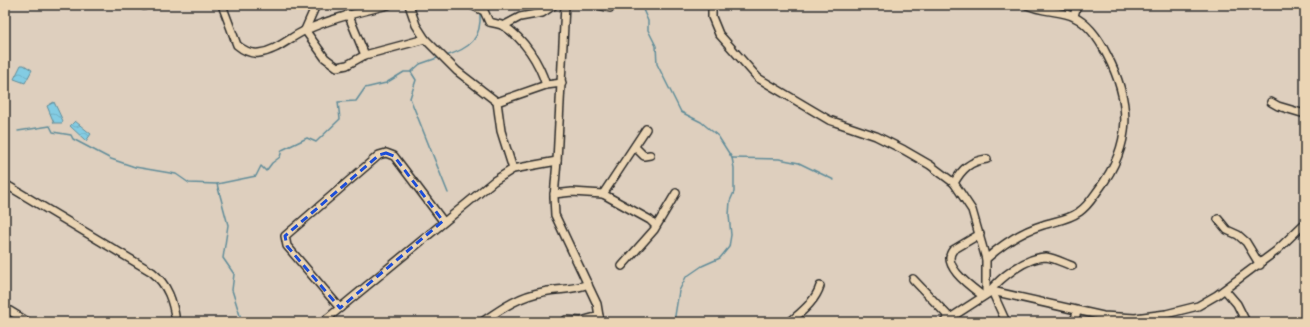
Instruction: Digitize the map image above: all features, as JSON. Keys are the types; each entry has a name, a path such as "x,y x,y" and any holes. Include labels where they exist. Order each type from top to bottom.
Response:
{"street":[{"path":"222,5 237,45 250,53 260,53 270,50 305,30 348,14 388,5"},
{"path":"305,30 316,5"},
{"path":"409,5 416,25 424,39 458,71 497,102 501,131 513,169"},
{"path":"471,5 484,11 488,22 503,26 519,40 540,67 546,84"},
{"path":"503,26 520,17 542,13 554,5"},
{"path":"565,5 562,83 554,194 555,215 597,304 599,319 581,321 566,320"},
{"path":"598,5 610,8"},
{"path":"712,5 712,17 719,34 758,78 829,120 876,136 904,150 930,165 954,183 972,210 980,234 986,259 987,293 1006,322"},
{"path":"986,259 1001,246 1029,230 1066,219 1080,212 1089,203 1104,182 1123,146 1124,103 1118,75 1102,46 1091,31 1074,16 1036,9 1027,5"},
{"path":"1074,16 1077,5"},
{"path":"348,14 365,55"},
{"path":"305,30 325,58 337,67 347,65 365,55 424,39"},
{"path":"497,102 546,84 562,83"},
{"path":"1271,102 1278,106 1305,114"},
{"path":"604,194 646,129"},
{"path":"635,147 644,156 650,155"},
{"path":"340,308 288,246 285,236 379,155 386,153 394,156 443,221"},
{"path":"954,183 959,175 971,163 987,159"},
{"path":"323,322 409,252 443,221 494,181 513,169 557,161"},
{"path":"5,184 152,272 164,282 169,292 176,322"},
{"path":"554,194 572,192 604,194 650,220 655,225"},
{"path":"622,266 654,230 655,225 676,193"},
{"path":"1218,219 1229,232 1238,235 1246,242 1260,265"},
{"path":"980,234 952,250 950,253 950,259 954,271 987,293 1077,312 1136,320 1198,306 1225,290 1260,265 1305,223"},
{"path":"914,278 947,320 987,293 1003,277 1038,258 1046,257 1072,266"},
{"path":"482,322 509,304 526,296 551,290 576,290 588,284"},
{"path":"790,322 808,306 820,286"},
{"path":"1225,290 1237,304 1246,322"},
{"path":"5,308 28,322"},
{"path":"1074,322 1077,312"}],"highlighted area":[{"path":"386,153 394,156 443,221 340,308 287,246 285,236 379,155"}],"water":[{"path":"21,65 24,65 32,70 25,83 14,79"},
{"path":"54,102 63,121 62,123 54,123 47,106"},
{"path":"75,121 91,134 86,141 70,126"}],"waterway":[{"path":"641,5 648,21 648,30 656,46 657,64 681,112 701,122 718,136 732,158 734,168 734,192 730,201 729,215 731,235 729,247 720,258 702,266 686,277 679,291 674,322"},
{"path":"446,56 462,50 473,41 479,29 480,12"},
{"path":"18,131 50,126 53,132 71,135 73,139 111,159 135,167 176,174 189,183 217,184 256,176 261,166 266,171 272,163 280,157 282,150 307,138 316,142 340,119 338,102 356,101 365,88 386,83 404,72 411,72 420,64 440,57"},
{"path":"411,72 416,80 410,98 448,193"},
{"path":"732,158 779,159 799,163 834,180"},
{"path":"217,184 228,225 223,258 234,274 232,290 242,322"}]}
